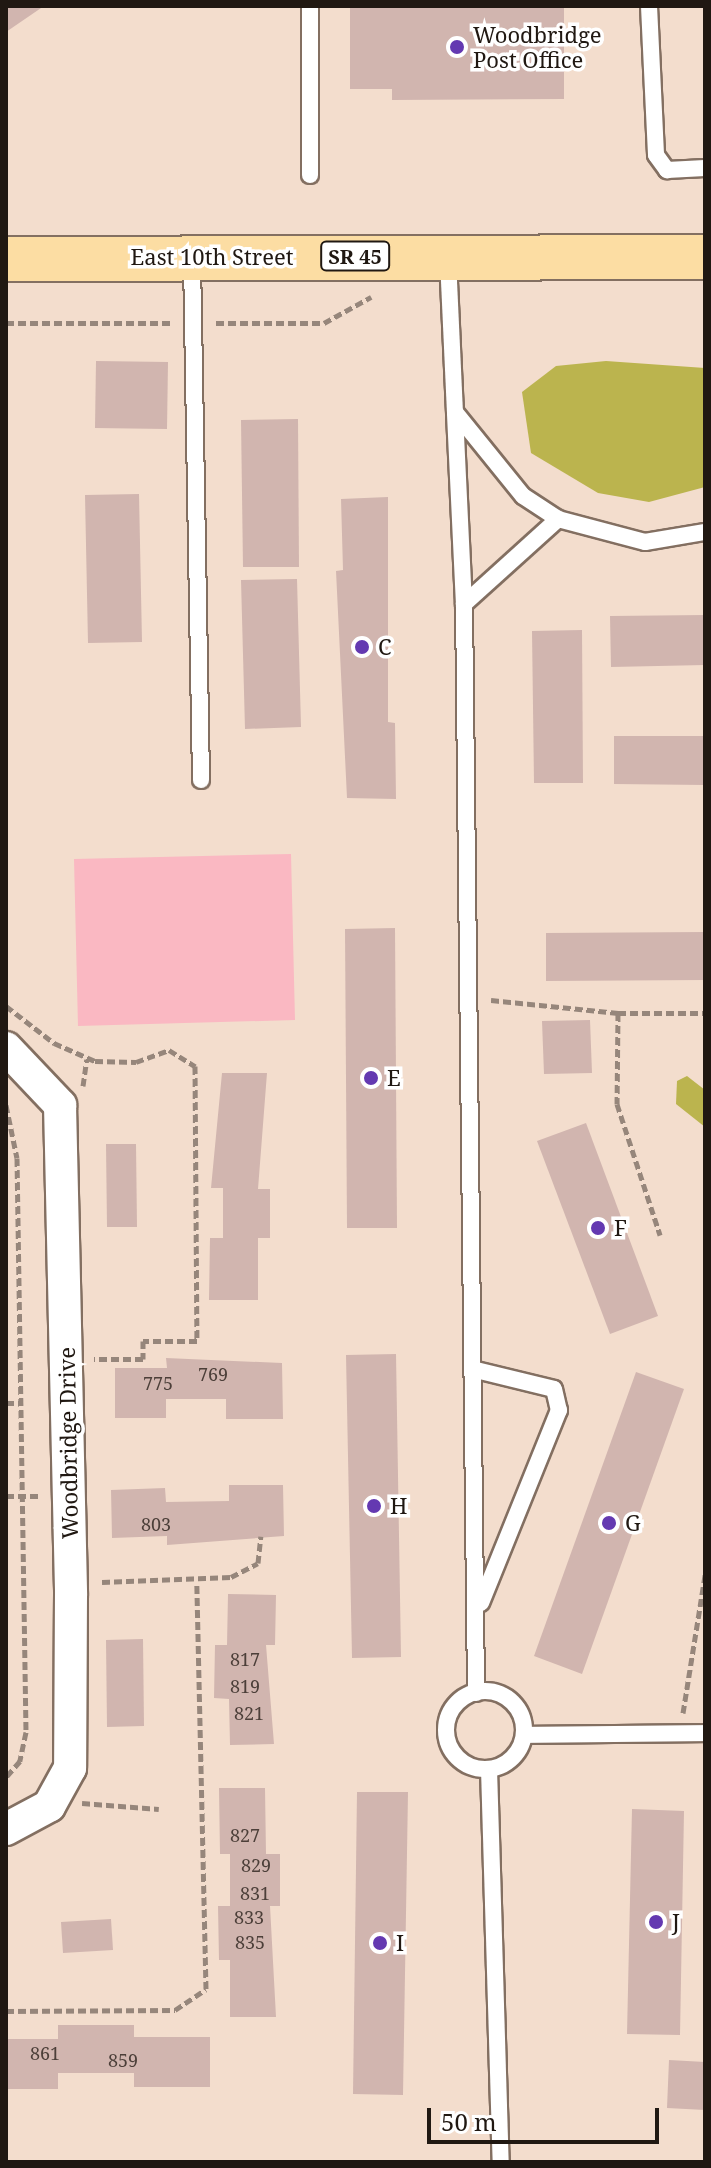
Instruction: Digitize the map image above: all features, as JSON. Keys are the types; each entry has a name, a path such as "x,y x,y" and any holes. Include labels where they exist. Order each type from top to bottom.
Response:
{"main road":[{"name":"East 10th Street","path":"6,259 705,257"}],"street":[{"name":"Woodbridge Drive","path":"6,1048 60,1105 71,1611 70,1768 49,1806 6,1829"}],"lane":[{"path":"310,6 310,175"},
{"path":"649,6 656,155 667,170 705,168"},
{"path":"448,256 464,604 466,998 477,1613 476,1693 448,1717 448,1743 464,1763 489,1769 512,1758 524,1735 511,1701 476,1693"},
{"path":"192,257 201,780"},
{"path":"455,412 523,496 558,519 645,542 705,532"},
{"path":"464,604 558,519"},
{"path":"472,1369 554,1389 559,1410 477,1613"},
{"path":"524,1735 705,1733"},
{"path":"489,1769 501,2162"}],"path":[{"path":"6,323 324,323 382,290"},
{"path":"466,998 618,1013 705,1013"},
{"path":"6,1006 87,1059 136,1062 169,1050 195,1066 197,1341 143,1341 143,1359 87,1359"},
{"path":"618,1013 617,1104 660,1235"},
{"path":"83,1090 87,1059"},
{"path":"6,1105 17,1158 26,1732 20,1761 6,1777"},
{"path":"87,1343 87,1375"},
{"path":"6,1403 21,1403"},
{"path":"6,1496 22,1496"},
{"path":"93,1575 111,1584 197,1582 252,1569 261,1536"},
{"path":"682,1734 705,1575"},
{"path":"6,2011 175,2010 206,1989 197,1582"}],"shaded area":[{"path":"606,361 705,368 705,487 649,502 598,493 531,453 522,392 556,366"},
{"path":"291,854 295,1020 78,1026 74,859"},
{"path":"687,1076 705,1090 705,1127 676,1104 677,1081"}],"building":[{"path":"6,6 44,6 6,32"},
{"name":"Woodbridge Post Office","path":"350,6 564,6 564,99 392,100 392,89 350,89"},
{"path":"96,361 168,362 167,429 95,428"},
{"path":"298,419 299,567 243,567 241,420"},
{"path":"139,494 142,642 88,643 85,495"},
{"name":"C","path":"388,497 388,722 395,723 396,799 347,798 336,571 343,570 341,499"},
{"path":"297,579 301,727 245,729 241,580"},
{"path":"705,615 705,665 611,667 610,616"},
{"path":"582,630 583,783 534,783 532,631"},
{"path":"614,736 705,736 705,785 614,784"},
{"name":"E","path":"395,928 397,1228 347,1228 345,929"},
{"path":"705,932 705,980 546,981 546,933"},
{"path":"590,1020 592,1073 544,1074 542,1021"},
{"path":"222,1073 267,1073 258,1189 270,1189 270,1238 258,1238 258,1300 209,1300 210,1238 223,1238 223,1188 211,1188"},
{"name":"F","path":"586,1123 658,1316 610,1334 537,1141"},
{"path":"106,1144 136,1144 137,1227 107,1227"},
{"name":"H","path":"396,1354 401,1657 352,1658 346,1355"},
{"path":"166,1358 282,1363 283,1419 226,1419 226,1399 166,1399 166,1418 115,1418 115,1368 167,1368"},
{"name":"G","path":"636,1372 684,1389 582,1674 534,1656"},
{"path":"229,1485 283,1485 284,1536 167,1545 167,1536 112,1538 111,1490 165,1488 166,1502 229,1501"},
{"path":"228,1594 276,1595 275,1645 266,1645 274,1744 230,1745 229,1699 214,1698 215,1645 227,1645"},
{"path":"143,1639 144,1726 107,1727 106,1640"},
{"path":"219,1788 265,1788 266,1854 280,1854 280,1906 270,1906 276,2017 230,2017 230,1960 219,1960 218,1906 230,1906 230,1854 220,1854"},
{"name":"I","path":"357,1792 408,1792 403,2095 353,2094"},
{"name":"J","path":"632,1809 684,1811 680,2035 627,2034"},
{"path":"111,1919 113,1950 63,1953 61,1922"},
{"path":"58,2025 134,2025 134,2037 210,2037 210,2087 134,2087 134,2073 58,2073 58,2089 6,2089 6,2039 58,2039"},
{"path":"669,2060 705,2062 705,2110 667,2108"}],"place":[{"name":"Woodbridge Post Office","path":"457,47"},
{"name":"C","path":"362,647"},
{"name":"E","path":"371,1078"},
{"name":"F","path":"598,1228"},
{"name":"H","path":"374,1506"},
{"name":"G","path":"609,1523"},
{"name":"J","path":"656,1922"},
{"name":"I","path":"380,1943"}]}
